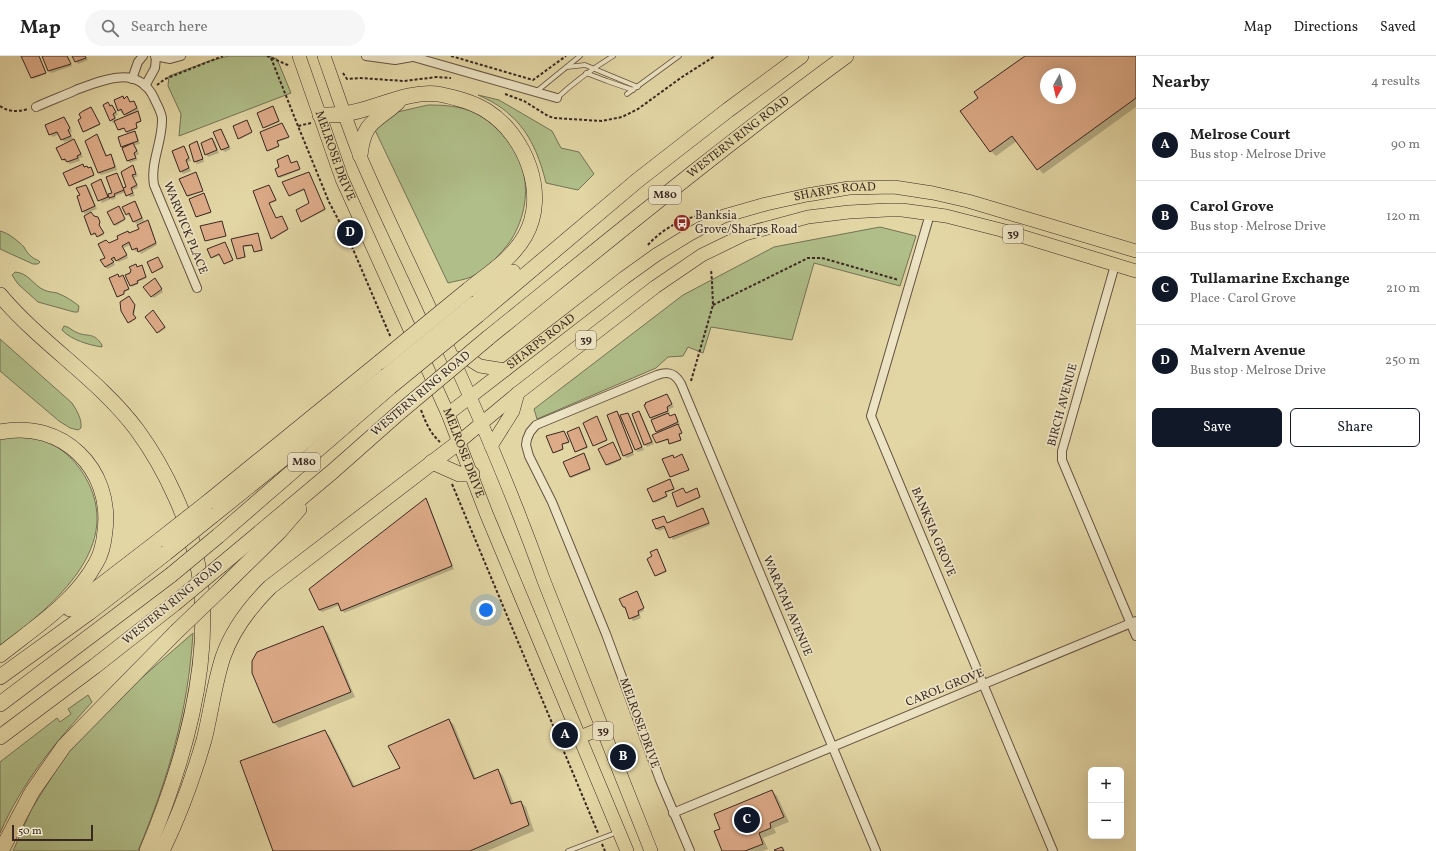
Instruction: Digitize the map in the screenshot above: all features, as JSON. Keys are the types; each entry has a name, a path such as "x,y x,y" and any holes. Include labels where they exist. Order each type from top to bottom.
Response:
{"highway":[{"name":"WESTERN RING ROAD","path":"0,704 171,575 218,536 388,382 476,309 638,180 728,110 801,56"},
{"name":"WESTERN RING ROAD","path":"0,736 95,666 174,604 332,472 401,411 488,338 689,175 789,97 846,56"},
{"path":"0,677 90,612 163,546 210,509 380,362 507,260 526,235 534,208 533,180 528,162 513,135 500,121 486,111 452,97 437,94 422,94 344,114 320,115"},
{"path":"360,155 362,140 368,127 404,98"},
{"path":"0,296 24,321 90,380 136,429 154,456 172,489 193,543 200,572 202,602 202,640 199,670 190,724 180,763 165,808 147,851"},
{"path":"210,509 388,382"},
{"path":"0,432 17,430 37,432 57,438 75,450 89,464 99,481 105,500 107,521 100,555 82,586 64,605 0,656"},
{"path":"162,851 186,795 204,740 224,656 234,634 243,620 259,598 270,587 459,442"},
{"path":"432,462 460,474 472,474"},
{"path":"1,851 32,792 64,746 176,632 279,532 332,472"},
{"path":"0,656 163,546"}],"main road":[{"name":"MELROSE DRIVE","path":"299,56 352,203 448,414 486,513 627,851"},
{"name":"MELROSE DRIVE","path":"324,56 360,155 482,423 651,851"},
{"name":"SHARPS ROAD","path":"448,414 618,283 656,255 690,234 724,216 807,194 849,188 894,187 933,192 1136,251"},
{"name":"SHARPS ROAD","path":"459,442 518,393 670,276 702,255 745,234 808,217 849,212 902,210 930,214 1001,230 1136,271"},
{"path":"740,212 745,234"},
{"path":"453,358 466,358 480,366 505,370"},
{"path":"490,446 514,412 518,393"},
{"path":"580,737 602,728"}],"street":[{"path":"132,79 138,62 143,56"},
{"path":"36,107 104,79 118,77 132,79 147,88 155,68 156,56 170,58 181,56"},
{"path":"366,56 395,60 411,56 557,98"},
{"name":"WARWICK PLACE","path":"147,88 162,116 153,166 154,185 197,288"},
{"name":"BANKSIA GROVE","path":"930,214 871,416 1053,851"},
{"name":"BIRCH AVENUE","path":"1115,265 1062,451 1062,460 1133,622 1136,636"},
{"name":"MELROSE DRIVE","path":"671,373 666,372 657,375 536,425 530,432 526,445 529,456 552,502 606,634 673,813 690,851"},
{"name":"WARATAH AVENUE","path":"671,373 681,384 876,851"},
{"name":"CAROL GROVE","path":"673,813 1133,622"}],"lane":[{"path":"537,91 580,56"},
{"path":"557,98 586,73 613,56"},
{"path":"627,94 679,56"},
{"path":"567,67 585,65 638,86"},
{"path":"586,73 607,82 633,90"},
{"path":"568,851 619,832"}],"path":[{"path":"147,88 165,79 223,56"},
{"path":"267,56 290,66"},
{"path":"276,60 278,56"},
{"path":"450,56 533,80 566,56"},
{"path":"271,57 298,126"},
{"path":"0,106 12,111 22,111 36,107"},
{"path":"713,305 808,258 822,258 899,280"},
{"path":"691,381 713,305 711,269"},
{"path":"446,468 443,475 451,481 605,851"}],"green space":[{"path":"229,56 269,56 277,59 291,93 179,136 181,114 168,86 169,76 209,61"},
{"path":"478,95 499,100 552,131 561,148 579,152 594,174 578,190 546,183 541,164 529,137 523,129 503,109"},
{"path":"428,105 458,107 475,113 492,124 505,137 516,152 522,168 525,186 524,204 520,222 511,240 498,256 483,270 468,278 448,283 374,128 393,113"},
{"path":"880,227 916,236 900,286 814,263 792,340 711,327 703,353 688,347 683,356 668,357 656,368 537,419 534,409 683,295 774,247"},
{"path":"0,231 16,240 33,258 40,262 38,264 33,264 0,249"},
{"path":"15,272 24,275 44,290 57,293 72,300 79,306 78,312 38,302 18,284 12,275"},
{"path":"64,326 78,333 96,338 102,347 70,337 62,330"},
{"path":"0,339 72,403 80,418 81,428 78,430 70,428 59,421 0,371"},
{"path":"21,436 42,440 49,443 63,451 75,462 88,482 96,508 96,532 88,555 75,576 39,615 0,647 0,437"},
{"path":"193,633 187,691 175,745 159,797 138,851 13,851 31,810 65,756 107,708"},
{"path":"88,695 92,702 40,764 18,797 0,833 0,762 57,718 60,722 71,714 68,709"}],"building":[{"path":"21,56 39,56 46,73 31,78"},
{"path":"42,56 67,56 71,64 48,71"},
{"path":"72,56 85,56 86,58 75,62"},
{"path":"1025,56 1136,56 1136,98 1037,170 1012,136 990,152 960,111 978,98 974,92"},
{"path":"123,96 124,99 127,96 130,102 134,101 137,108 124,115 121,109 118,111 114,100"},
{"path":"108,102 110,106 112,105 116,112 113,114 115,118 110,121 103,105"},
{"path":"273,106 279,121 263,128 257,113"},
{"path":"91,107 100,124 83,132 78,120 81,118 79,114"},
{"path":"138,111 141,121 136,123 137,128 126,132 124,128 118,130 114,121"},
{"path":"64,117 70,128 68,130 71,136 61,140 57,132 49,135 45,125"},
{"path":"247,120 252,132 238,139 233,126"},
{"path":"282,123 289,137 277,141 279,146 267,151 260,132"},
{"path":"221,129 229,147 221,150 213,132"},
{"path":"135,131 138,141 121,147 118,137"},
{"path":"97,134 106,156 111,154 115,167 98,173 85,141"},
{"path":"212,138 217,150 205,155 201,143"},
{"path":"74,139 81,154 77,156 78,158 67,162 65,159 62,160 56,148"},
{"path":"197,141 203,159 194,162 189,145"},
{"path":"133,143 137,151 134,153 136,158 127,161 122,148"},
{"path":"184,146 189,158 186,160 189,168 180,172 172,151"},
{"path":"288,155 291,163 297,161 300,169 278,177 275,169 279,167 277,160"},
{"path":"83,164 84,167 91,167 94,175 69,186 63,173"},
{"path":"133,165 136,174 132,175 137,185 131,188 133,193 126,196 123,188 126,187 121,172"},
{"path":"196,172 203,191 187,196 179,179"},
{"path":"309,172 325,209 301,222 296,210 309,203 304,189 289,196 282,182"},
{"path":"117,173 124,190 109,198 108,194 112,193 106,177"},
{"path":"101,179 108,197 98,201 91,184"},
{"path":"86,185 95,206 82,212 77,196 80,195 76,188"},
{"path":"269,185 276,200 269,203 276,218 282,216 288,229 271,239 253,191"},
{"path":"204,193 211,212 196,217 189,199"},
{"path":"135,201 142,218 133,222 129,213 126,215 122,207"},
{"path":"119,206 125,219 114,225 107,212"},
{"path":"91,212 94,216 98,217 100,222 99,225 104,233 97,237 95,233 91,235 84,216"},
{"path":"148,220 156,243 138,252 137,248 132,250 129,242 122,246 127,255 116,261 114,257 111,259 114,262 105,267 100,260 105,258 98,244 106,240 109,243 118,239 117,236 128,231 129,233 139,229 137,225"},
{"path":"222,221 226,236 205,241 200,226"},
{"path":"258,233 262,250 254,252 252,245 243,246 245,257 237,259 231,239"},
{"path":"225,242 233,260 224,264 219,254 211,258 207,249"},
{"path":"158,257 163,267 152,273 147,262"},
{"path":"136,264 137,267 142,265 146,277 137,281 138,283 130,286 125,275 130,273 131,270 129,267"},
{"path":"118,274 119,277 123,275 129,289 124,291 124,294 117,297 109,278"},
{"path":"155,278 162,289 151,297 143,287"},
{"path":"129,296 135,305 133,314 136,318 128,323 121,311 120,302"},
{"path":"153,310 165,327 157,333 145,317"},
{"path":"667,394 672,404 667,407 668,411 650,418 644,405 646,404 645,403"},
{"path":"617,411 633,452 623,456 607,415"},
{"path":"639,411 652,442 644,445 632,414"},
{"path":"628,413 642,447 635,450 620,415"},
{"path":"668,413 670,416 675,414 678,422 656,432 651,420"},
{"path":"597,416 607,440 593,446 583,423"},
{"path":"678,424 682,433 679,434 681,440 669,444 668,439 656,443 652,435"},
{"path":"579,427 587,447 575,452 567,432"},
{"path":"564,431 569,442 562,444 563,449 553,453 546,436"},
{"path":"613,442 621,459 606,465 598,449"},
{"path":"584,453 590,469 570,477 563,462"},
{"path":"682,454 689,470 670,477 662,459 673,455 674,458"},
{"path":"670,479 674,489 665,492 667,496 653,502 647,489"},
{"path":"683,488 686,493 697,488 700,497 677,507 672,493"},
{"path":"426,498 452,566 341,611 338,603 319,610 309,589"},
{"path":"703,508 709,523 669,538 664,526 656,529 652,520 664,516 667,523"},
{"path":"657,549 666,571 655,576 647,559 652,556 650,552"},
{"path":"637,591 644,608 638,611 639,615 629,619 625,607 623,607 619,599"},
{"path":"323,626 351,692 273,723 252,673 252,661 257,652"},
{"path":"449,719 474,779 498,769 511,804 521,801 529,825 470,851 273,851 240,761 325,730 353,787 400,768 388,746"},
{"path":"772,790 784,817 770,823 771,828 759,833 763,844 745,851 722,851 714,831 720,829 714,814"},
{"path":"782,847 784,851 774,850"}],"place":[{"name":"Banksia Grove/Sharps Road","path":"682,223"},
{"name":"Malvern Avenue","path":"350,233"},
{"name":"Melrose Court","path":"565,735"},
{"name":"Carol Grove","path":"623,757"},
{"name":"Tullamarine Exchange","path":"747,820"}]}
